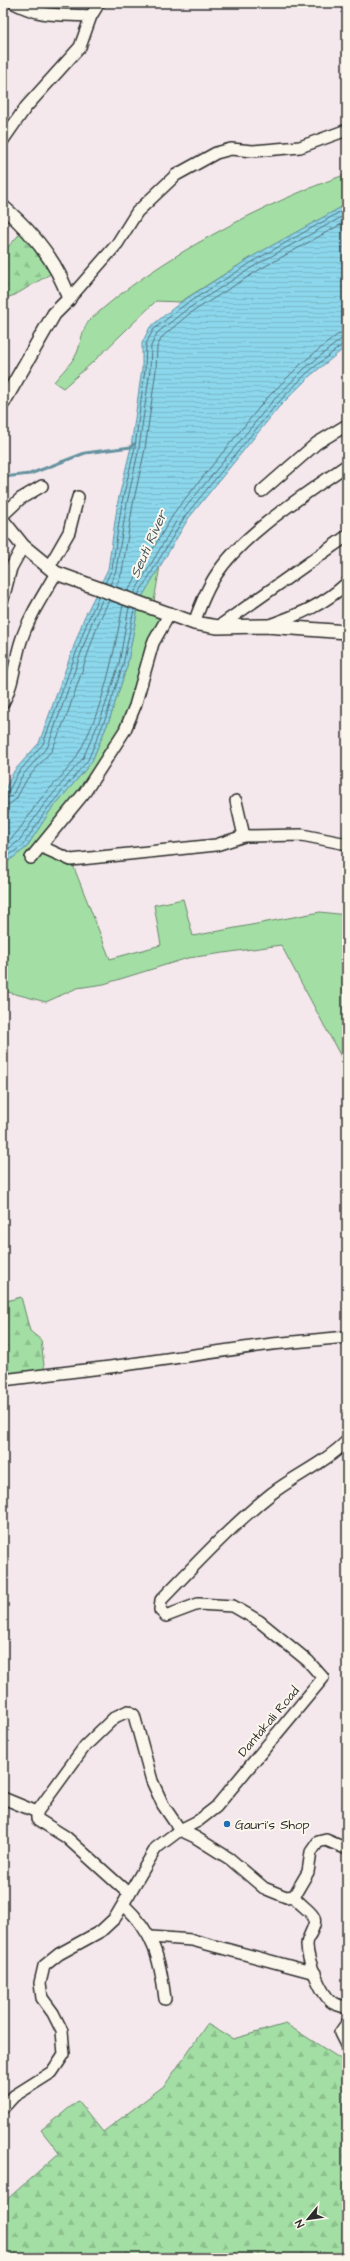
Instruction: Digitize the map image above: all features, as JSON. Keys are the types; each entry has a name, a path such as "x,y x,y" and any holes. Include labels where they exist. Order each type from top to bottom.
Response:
{"street":[{"path":"14,3 30,11 50,16 92,16"},
{"path":"3,140 26,107 80,47 92,16 99,3"},
{"path":"3,403 54,314 117,244 137,212 176,175 216,153 231,149 253,151 300,147 347,130"},
{"path":"3,207 33,236 51,260 64,283 69,299"},
{"path":"262,491 317,443 347,425"},
{"path":"194,623 204,596 216,574 231,556 255,532 347,465"},
{"path":"3,515 20,499 42,486"},
{"path":"3,703 12,680 20,642 33,610 57,573 78,497"},
{"path":"3,521 23,546 57,573 194,623 218,627 266,626 347,632"},
{"path":"218,627 347,536"},
{"path":"3,599 11,568 23,546"},
{"path":"266,626 314,608 330,599 347,584"},
{"path":"31,858 42,847 85,792 125,730 135,706 153,642 170,613"},
{"path":"236,801 244,836"},
{"path":"42,847 71,860 85,860 216,845 244,836 302,835 347,844"},
{"path":"3,1380 110,1367 272,1344 347,1337"},
{"name":"Dantakali Road","path":"3,2108 14,2096 52,2072 64,2054 62,2031 53,2013 42,1998 40,1982 44,1966 59,1954 101,1931 115,1918 156,1848 180,1830 198,1821 216,1807 323,1678 308,1661 259,1621 233,1606 198,1604 166,1616 160,1610 161,1600 265,1498 285,1483 335,1453 347,1442"},
{"path":"129,1894 66,1837 37,1820 37,1812 85,1746 115,1717 128,1712 134,1715 152,1781 163,1805 180,1830 195,1836 230,1859 264,1888 286,1897 294,1896"},
{"path":"3,1798 37,1812"},
{"path":"294,1896 308,1872 311,1852 318,1842 326,1840 346,1846"},
{"path":"294,1896 300,1905 312,1913 315,1921 307,1944 315,1973 324,1995 334,2004 347,2009"},
{"path":"124,1905 139,1919 151,1937 161,1970 165,1998"},
{"path":"151,1937 192,1940 315,1973"},
{"path":"347,2023 340,2033 347,2047"}],"green space":[{"path":"347,174 347,204 255,255 180,302 156,301 93,362 63,388 54,382 75,357 87,323 145,276 211,235 246,217 315,186"},
{"path":"25,228 57,270 15,295 3,299 3,244 7,248"},
{"path":"160,566 153,607 170,613 135,707 42,847 71,860 110,959 161,945 154,905 183,899 193,936 320,912 347,915 347,1068 281,945 188,958 104,984 77,988 46,1002 8,992 3,993 3,865 26,848 50,811 91,763 110,718 127,666 139,602"},
{"path":"21,1297 30,1331 41,1340 45,1374 3,1380 3,1302"},
{"path":"207,2024 233,2039 286,2024 347,2063 347,2258 3,2258 3,2203 59,2153 41,2130 78,2101 103,2132 165,2085"}],"water":[{"name":"Seuti River","path":"347,204 347,346 310,376 278,408 188,519 139,602 127,666 110,718 91,763 50,811 26,848 3,865 3,793 14,771 39,743 84,618 108,569 118,501 131,447 142,368 142,343 150,327 181,302 255,255"}],"waterway":[{"path":"3,477 30,474 85,453 131,447 134,444"}],"place":[{"name":"Gauri's Shop","path":"227,1824"}]}
